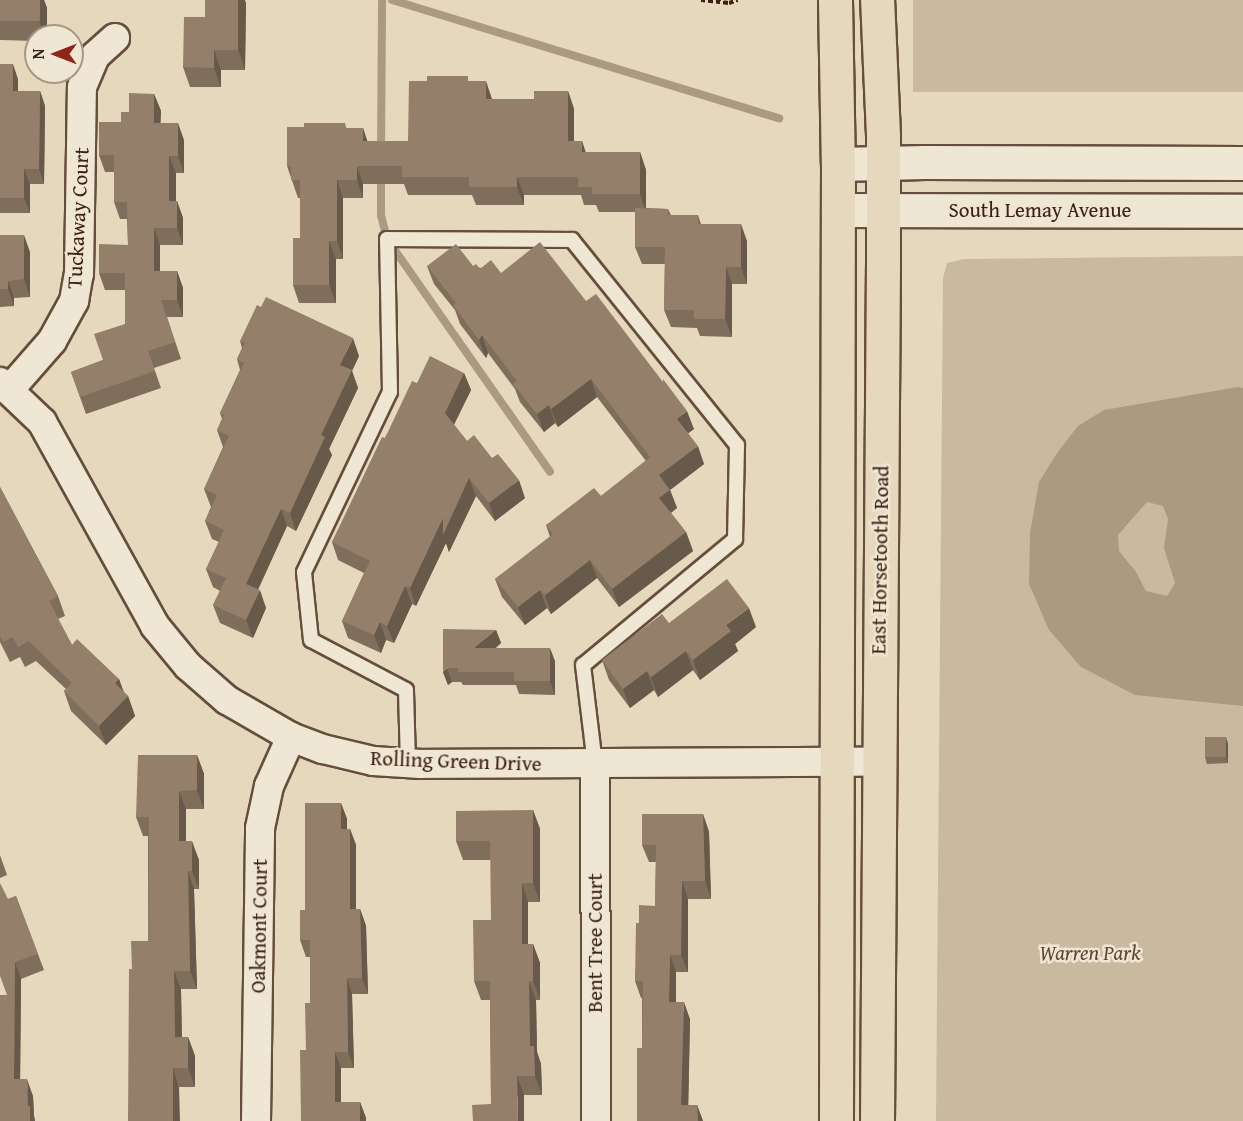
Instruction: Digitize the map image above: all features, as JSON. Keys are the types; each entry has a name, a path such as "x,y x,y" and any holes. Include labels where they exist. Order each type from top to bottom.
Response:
{"main road":[{"name":"East Horsetooth Road","path":"835,0 838,164 836,1121"},
{"name":"East Horsetooth Road","path":"877,0 883,164 877,1121"},
{"path":"838,164 1243,163"},
{"name":"South Lemay Avenue","path":"838,210 1243,211"}],"street":[{"name":"Tuckaway Court","path":"5,385 52,341 74,301 79,274 82,87 95,56 115,38"},
{"name":"Rolling Green Drive","path":"5,385 42,423 155,626 188,666 227,700 291,737 323,749 373,761 408,763 878,762"},
{"name":"Oakmont Court","path":"256,1121 260,828 269,786 291,737"},
{"name":"Bent Tree Court","path":"595,764 596,1121"}],"lane":[{"path":"408,763 406,690 311,640 304,572 390,392 387,239 572,240 736,445 735,539 583,665 595,764"}],"path":[{"path":"701,0 729,3 738,0"}],"green space":[{"path":"913,0 1243,0 1243,92 913,92"},
{"name":"Warren Park","path":"1243,256 1243,1121 936,1121 943,278 947,263 964,259"}],"shaded area":[{"path":"1243,388 1243,706 1135,695 1081,667 1049,630 1029,584 1030,533 1039,482 1057,453 1078,426 1104,410","holes":["1147,502 1163,506 1168,519 1164,548 1175,583 1167,596 1146,591 1136,572 1119,551 1118,535"]}],"building":[{"path":"0,0 40,0 40,21 0,21"},
{"path":"205,0 238,0 238,50 214,50 214,68 183,67 184,17 205,17"},
{"path":"0,64 13,64 13,91 40,91 39,169 24,169 24,198 0,198"},
{"path":"427,76 468,76 468,81 486,81 486,99 534,99 534,91 568,91 568,141 582,141 582,152 640,152 640,194 592,194 592,187 578,187 578,177 517,177 517,187 469,187 469,177 402,177 402,166 357,166 357,180 337,180 337,241 329,241 329,285 293,285 293,238 300,238 300,180 291,180 291,166 287,166 287,127 304,127 304,123 345,123 345,128 363,128 363,141 408,141 409,81 427,81"},
{"path":"129,93 154,94 154,123 178,123 178,156 169,156 169,201 177,201 177,228 154,228 154,271 177,271 177,300 161,300 175,342 148,351 155,371 80,397 71,372 103,360 94,334 125,324 125,273 99,273 99,244 128,245 127,202 114,202 114,155 99,155 99,122 121,122 121,112 129,112"},
{"path":"635,208 668,209 668,215 698,215 698,224 741,224 741,267 726,267 725,319 694,319 694,310 664,310 665,247 635,247"},
{"path":"0,235 24,235 24,279 8,281 8,289 0,289"},
{"path":"540,242 586,301 596,294 663,382 663,379 687,411 677,419 698,446 659,475 670,490 659,498 686,532 612,589 590,560 545,595 540,590 518,607 495,579 553,534 546,525 594,488 601,496 650,457 591,379 551,409 549,405 537,414 513,384 517,381 482,335 479,340 453,305 456,303 427,266 456,244 473,266 476,264 480,269 491,260 501,273"},
{"path":"266,297 353,338 340,365 352,370 321,435 325,437 290,513 281,509 246,584 260,590 246,620 213,605 226,578 206,569 224,530 205,521 217,495 204,489 229,436 217,430 224,415 220,413 244,363 237,359 245,343 240,341 257,305 261,307"},
{"path":"430,356 464,373 445,413 467,441 474,435 492,458 498,454 519,480 489,503 469,478 443,535 443,518 410,588 405,586 387,626 380,622 374,635 342,621 370,561 332,542 382,437 385,438 412,381 417,383"},
{"path":"0,487 58,596 49,601 72,645 77,639 119,679 115,683 128,696 99,726 64,691 72,683 29,641 18,647 13,637 3,642 0,636"},
{"path":"727,579 749,608 726,625 731,631 693,660 686,651 651,677 647,671 623,689 602,660 662,614 669,623"},
{"path":"443,629 496,630 474,648 550,648 550,681 514,681 514,672 458,672 458,668 447,668 443,672"},
{"path":"1205,737 1226,737 1226,757 1205,757"},
{"path":"138,755 197,755 197,790 179,791 179,841 192,841 192,871 188,871 190,971 174,971 175,1037 188,1037 188,1068 173,1068 173,1121 128,1121 131,941 148,941 149,817 136,817"},
{"path":"305,803 341,803 341,829 350,829 350,909 360,909 362,978 347,978 348,1052 335,1052 335,1102 360,1102 360,1121 301,1121 300,1050 306,1050 305,1003 310,1003 310,940 300,940 300,910 305,910"},
{"path":"533,810 533,883 522,883 522,944 533,944 533,981 529,981 530,1046 534,1046 535,1076 517,1076 518,1121 473,1121 472,1105 491,1104 490,981 474,981 473,920 491,920 490,841 456,841 456,811"},
{"path":"642,814 703,814 705,881 682,881 681,955 670,955 669,1002 684,1002 681,1105 697,1105 698,1121 637,1121 637,1048 642,1048 643,981 635,981 636,923 639,923 639,905 655,906 656,845 642,845"},
{"path":"0,883 8,899 16,896 38,954 15,962 14,1079 27,1079 30,1121 0,1121 0,995 7,995 0,976"}],"waterway":[{"path":"381,152 382,0"},
{"path":"392,0 779,118"},
{"path":"381,174 381,215 387,239 550,472"}]}
